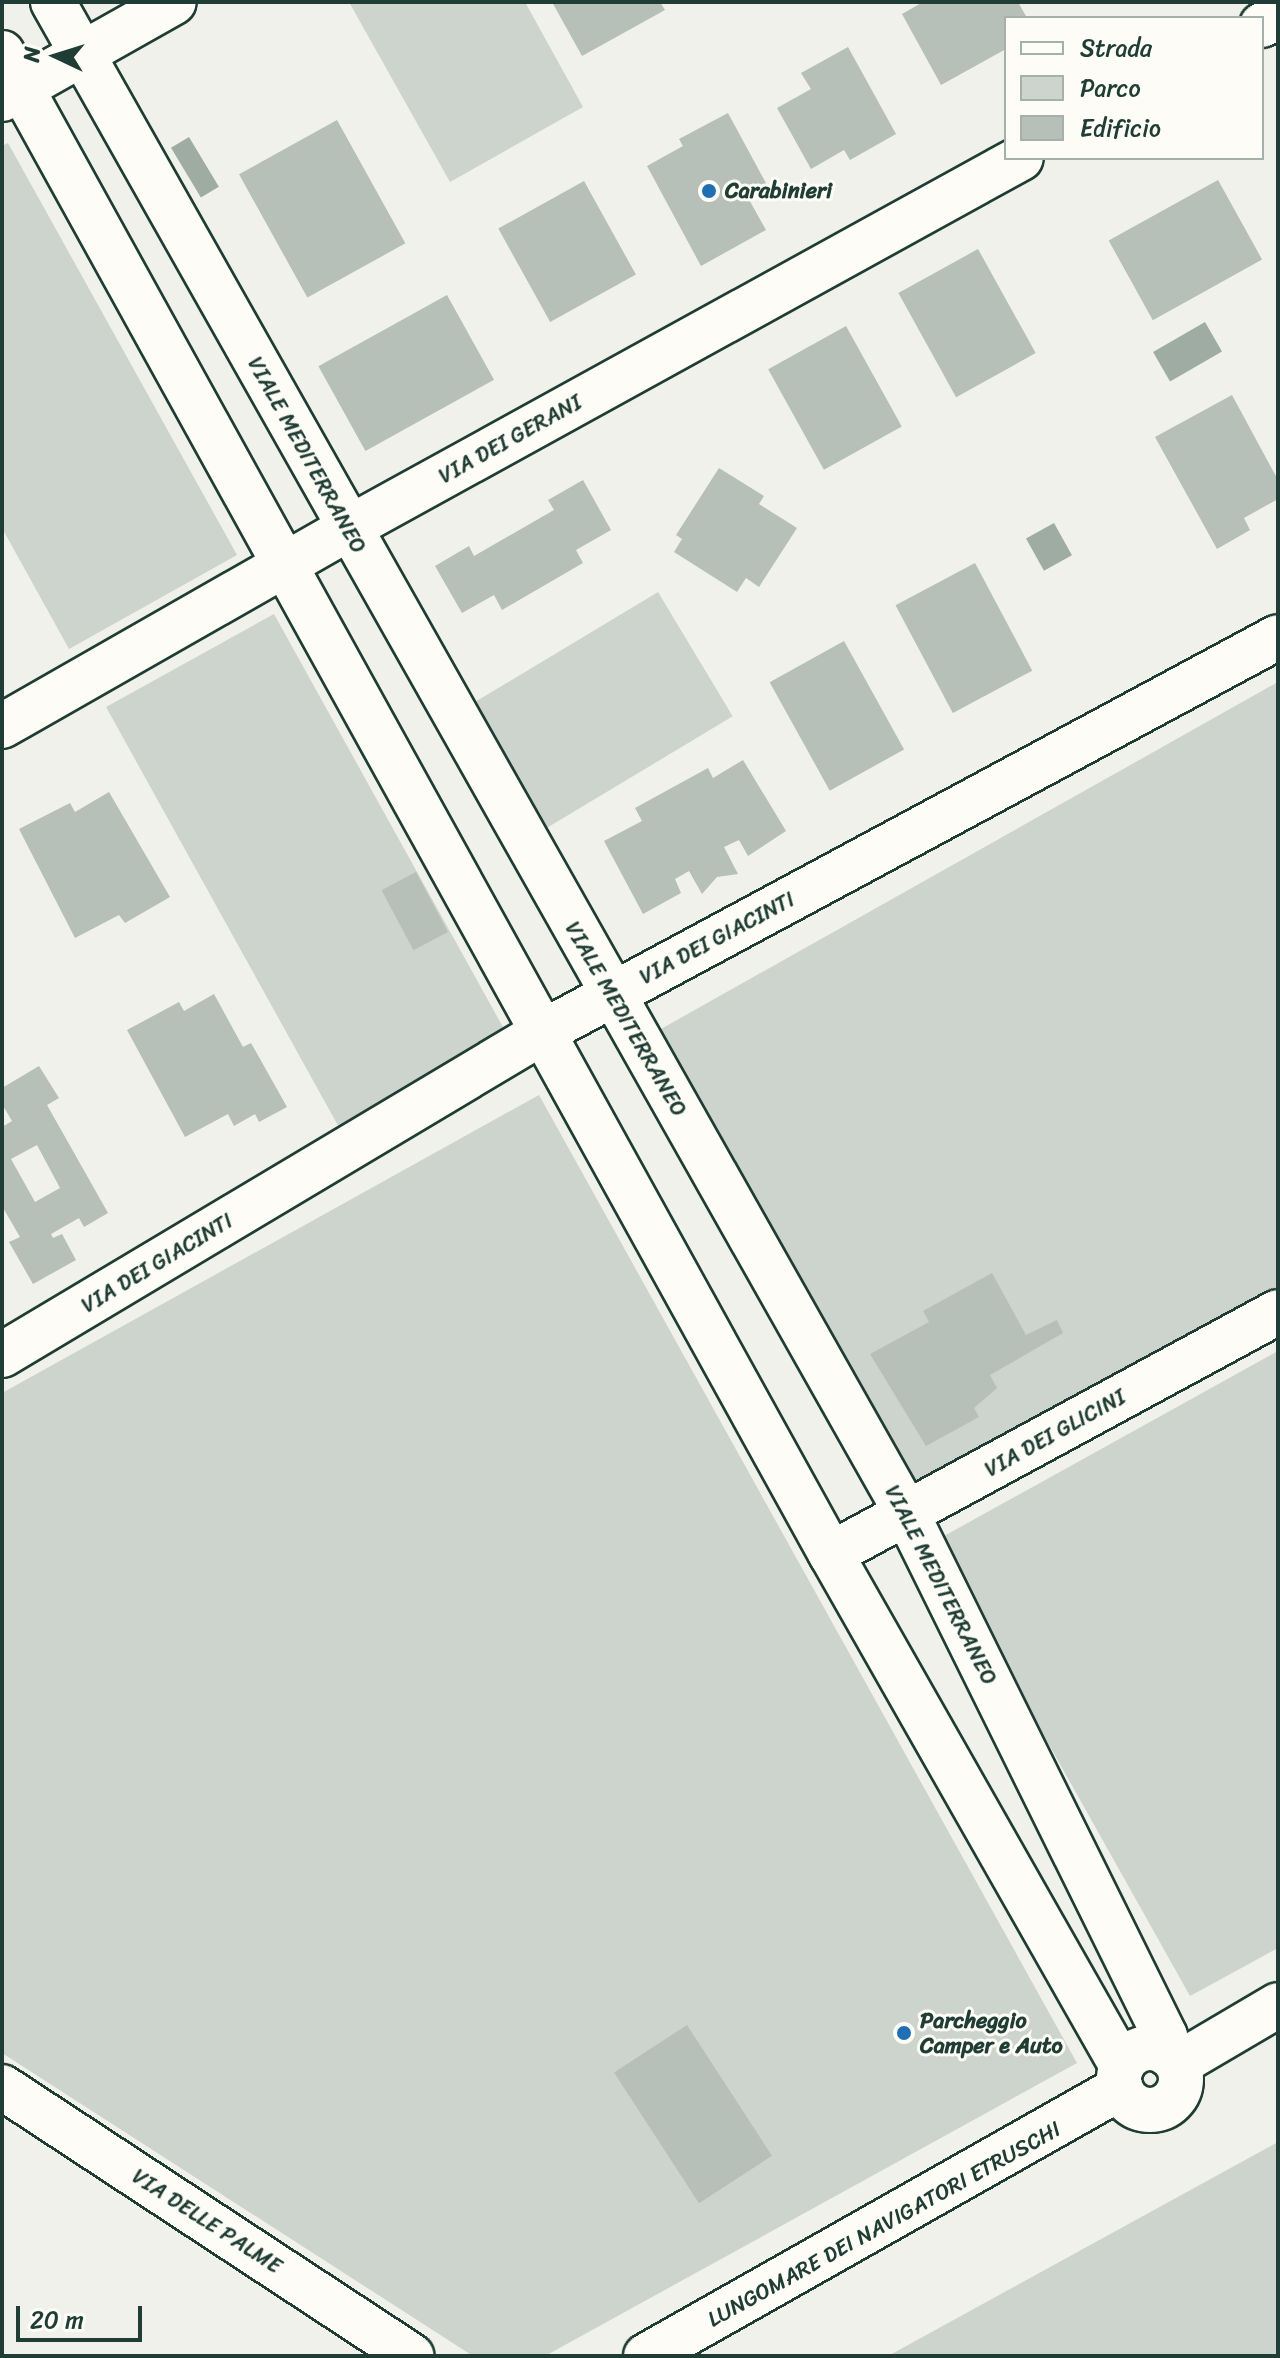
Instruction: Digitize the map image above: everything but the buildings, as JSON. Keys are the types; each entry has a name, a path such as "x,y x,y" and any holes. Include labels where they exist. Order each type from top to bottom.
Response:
{"street":[{"name":"VIALE MEDITERRANEO","path":"53,2 347,529 907,1514 1165,2036 1172,2058"},
{"path":"174,2 84,56 9,80 286,566 1135,2107 1159,2109 1178,2093 1172,2058"},
{"name":"VIA DEI GERANI","path":"2,726 347,529 1017,160"},
{"name":"VIA DEI GIACINTI","path":"2,1355 543,1032 1278,637"},
{"name":"VIA DEI GLICINI","path":"831,1554 1278,1312"},
{"path":"1121,2077 1137,2051 1172,2058 1278,2005"},
{"name":"LUNGOMARE DEI NAVIGATORI ETRUSCHI","path":"646,2356 1121,2077"},
{"name":"VIA DELLE PALME","path":"2,2087 412,2356"}],"green space":[{"path":"349,2 525,2 583,107 450,182"},
{"path":"8,143 237,555 69,649 2,528 2,146"},
{"path":"658,592 733,716 545,829 470,705"},
{"path":"274,614 510,1040 342,1133 106,707"},
{"path":"1278,682 1278,1286 901,1494 645,1038"},
{"path":"539,1095 1077,2063 545,2356 473,2356 2,2053 2,1393"},
{"path":"1278,1351 1278,1948 1190,1996 935,1541"},
{"path":"1278,2142 1278,2356 888,2356"}],"shaded area":[{"path":"189,137 219,187 201,198 171,148"},
{"path":"1205,322 1222,351 1170,381 1153,352"},
{"path":"1054,523 1072,555 1044,571 1026,539"}],"place":[{"name":"Carabinieri","path":"709,191"},
{"name":"Parcheggio Camper e Auto","path":"904,2033"}]}
